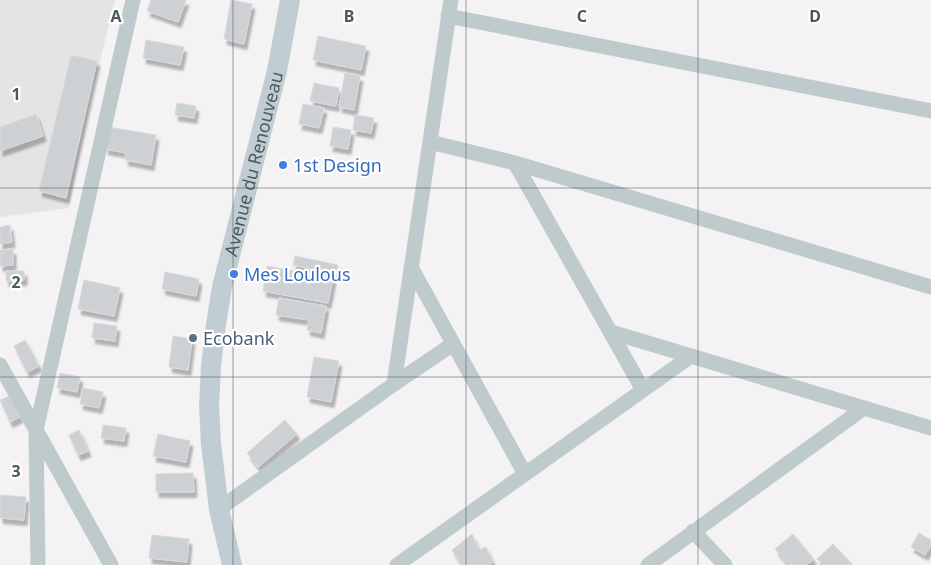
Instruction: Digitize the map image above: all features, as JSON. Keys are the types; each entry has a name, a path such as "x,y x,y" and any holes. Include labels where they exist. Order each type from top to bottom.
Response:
{"main road":[{"name":"Avenue du Renouveau","path":"232,565 219,510 211,444 209,405 211,367 222,287 277,71 290,0"}],"street":[{"path":"38,565 36,430 133,0"},
{"path":"394,384 451,0"},
{"path":"448,16 931,111"},
{"path":"430,142 514,162 931,287"},
{"path":"514,162 643,390"},
{"path":"411,267 525,474"},
{"path":"611,332 931,428"},
{"path":"219,510 452,344"},
{"path":"397,565 691,356"},
{"path":"0,365 111,565"},
{"path":"648,565 864,408"},
{"path":"694,531 725,565"}],"shaded area":[{"path":"0,0 115,0 89,106 69,208 0,217"}],"building":[{"path":"151,0 186,0 178,22 147,11"},
{"path":"231,0 252,4 244,44 224,39"},
{"path":"318,36 366,46 361,70 313,60"},
{"path":"146,40 184,47 180,65 143,58"},
{"path":"71,55 97,61 66,198 39,191"},
{"path":"345,73 360,76 354,110 339,107"},
{"path":"314,83 339,88 336,106 310,101"},
{"path":"177,103 196,106 194,118 175,115"},
{"path":"303,104 324,108 319,128 299,124"},
{"path":"36,114 43,136 0,151 0,127"},
{"path":"355,115 374,118 371,133 353,130"},
{"path":"108,127 156,135 151,165 125,160 126,153 105,149"},
{"path":"333,127 351,130 348,149 330,146"},
{"path":"10,225 12,242 0,244 0,227"},
{"path":"13,249 13,265 0,266 0,250"},
{"path":"295,256 338,265 337,275 293,265"},
{"path":"267,266 333,278 328,303 263,291"},
{"path":"6,271 24,271 24,280 6,281"},
{"path":"165,272 199,279 196,296 162,289"},
{"path":"84,280 120,288 114,316 78,309"},
{"path":"279,298 326,306 321,333 307,330 309,320 276,315"},
{"path":"94,323 117,326 115,341 92,338"},
{"path":"173,336 192,339 188,370 169,367"},
{"path":"25,340 39,366 27,372 14,346"},
{"path":"314,357 339,361 331,402 307,397"},
{"path":"60,373 80,377 77,392 57,388"},
{"path":"83,388 103,392 99,408 80,404"},
{"path":"10,396 20,417 10,422 0,400"},
{"path":"285,420 297,434 258,467 247,453"},
{"path":"103,425 126,428 124,441 101,438"},
{"path":"79,430 88,451 78,455 69,435"},
{"path":"158,434 190,441 186,462 153,456"},
{"path":"193,473 194,492 156,492 156,474"},
{"path":"0,495 26,497 24,520 0,518"},
{"path":"919,533 931,540 931,545 925,555 911,547"},
{"path":"472,534 479,550 486,547 493,562 490,565 461,565 452,550"},
{"path":"793,534 814,559 806,565 789,565 775,549"},
{"path":"152,535 189,539 187,562 149,558"},
{"path":"833,544 853,565 823,565 817,559"}],"place":[{"name":"1st Design","path":"283,165"},
{"name":"Mes Loulous","path":"234,274"},
{"name":"Ecobank","path":"193,338"}]}
